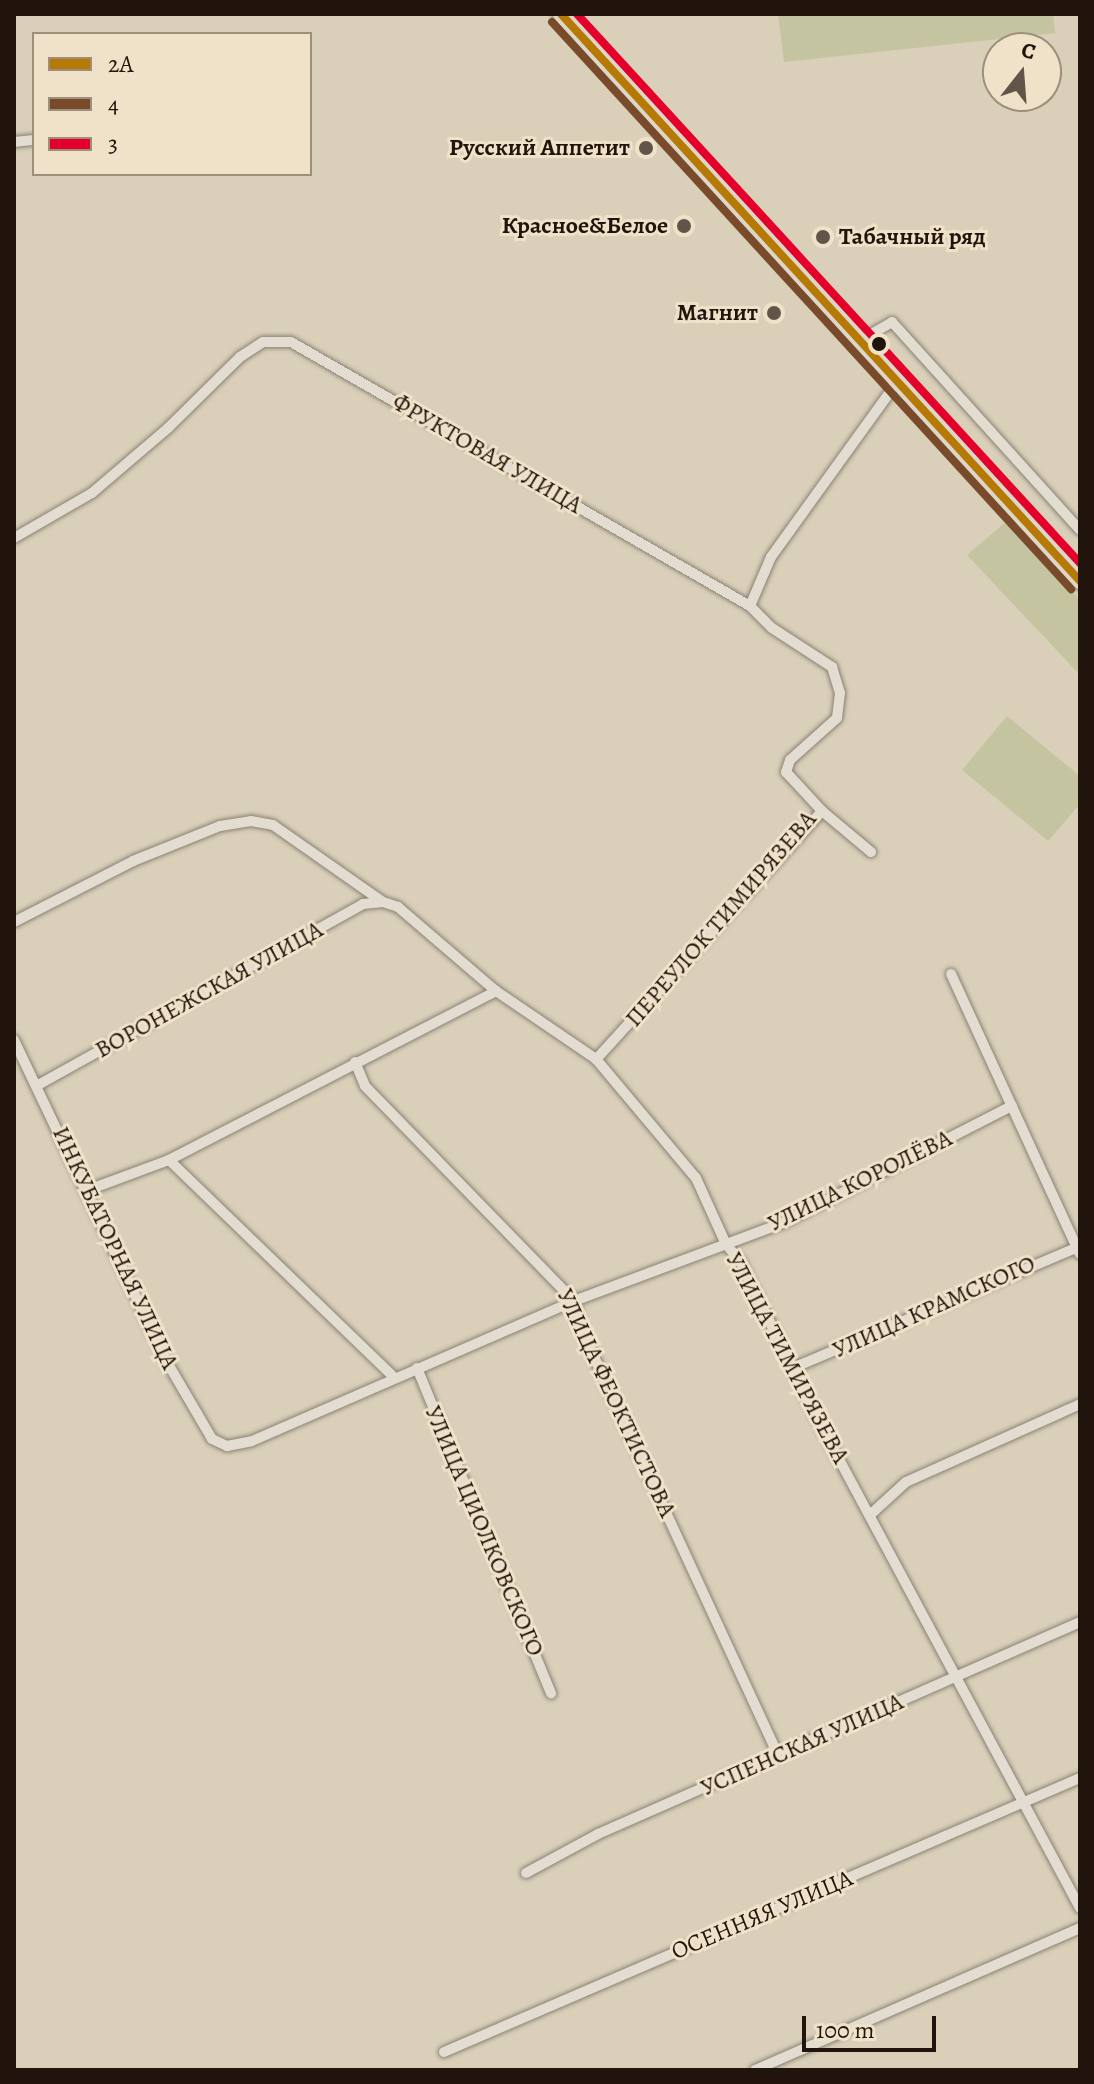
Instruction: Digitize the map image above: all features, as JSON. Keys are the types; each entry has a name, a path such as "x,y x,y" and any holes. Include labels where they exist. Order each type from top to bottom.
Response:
{"main road":[{"path":"561,14 1080,581"}],"street":[{"path":"861,340 892,322 1080,530"},
{"name":"ФРУКТОВАЯ УЛИЦА","path":"14,538 92,493 240,357 263,342 291,342 750,606"},
{"path":"750,606 771,557 898,381"},
{"name":"ПЕРЕУЛОК ТИМИРЯЗЕВА","path":"596,1059 822,811 786,772 790,760 837,718 840,693 832,667 772,628 750,606"},
{"path":"822,811 871,852"},
{"name":"УЛИЦА ТИМИРЯЗЕВА","path":"14,922 133,861 220,826 251,821 273,825 383,902 398,907 496,991 596,1059 696,1178 726,1244 740,1261 793,1368 1080,1908"},
{"name":"ВОРОНЕЖСКАЯ УЛИЦА","path":"38,1085 363,904 383,902"},
{"path":"951,974 1078,1251"},
{"path":"88,1190 169,1160 496,991"},
{"name":"ИНКУБАТОРНАЯ УЛИЦА","path":"14,1040 88,1190 167,1362 212,1439 227,1446"},
{"name":"УЛИЦА ФЕОКТИСТОВА","path":"355,1062 365,1086 574,1301 584,1335 778,1754"},
{"name":"УЛИЦА КОРОЛЁВА","path":"227,1446 252,1441 574,1301 785,1222 1012,1106"},
{"path":"169,1160 394,1377"},
{"name":"УЛИЦА КРАМСКОГО","path":"793,1368 1078,1251"},
{"name":"УЛИЦА ЦИОЛКОВСКОГО","path":"417,1368 551,1693"},
{"path":"871,1514 906,1482 1080,1404"},
{"name":"УСПЕНСКАЯ УЛИЦА","path":"526,1873 598,1834 778,1754 796,1751 1080,1622"},
{"name":"ОСЕННЯЯ УЛИЦА","path":"444,2052 1080,1778"},
{"path":"755,2070 1080,1928"}],"green space":[{"path":"778,14 1053,14 1055,32 982,32 982,41 784,62"},
{"path":"1008,520 1080,600 1080,675 967,555"},
{"path":"1007,716 1080,776 1080,804 1048,841 962,770"}],"transit line":[{"name":"2А","path":"561,14 1080,581"},
{"name":"3","path":"577,14 1080,563"},
{"name":"4","path":"552,22 1071,589"}],"place":[{"name":"Русский Аппетит","path":"646,148"},
{"name":"Красное&Белое","path":"684,226"},
{"name":"Табачный ряд","path":"823,237"},
{"name":"Магнит","path":"774,313"}]}
